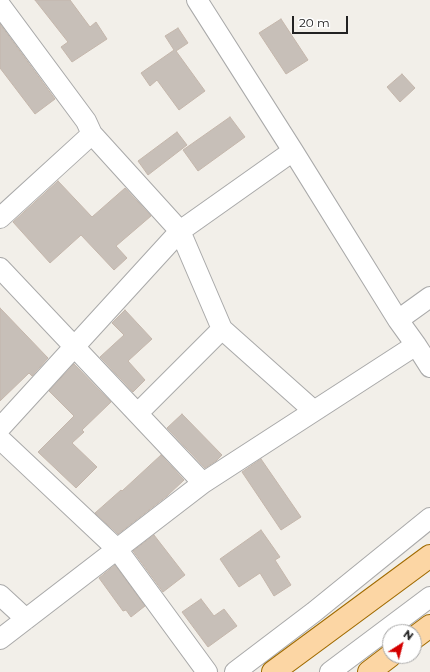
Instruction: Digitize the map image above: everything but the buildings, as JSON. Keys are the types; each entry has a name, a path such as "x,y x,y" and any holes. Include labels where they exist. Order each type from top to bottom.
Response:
{"main road":[{"path":"273,672 430,556"},
{"path":"370,672 382,662"}],"street":[{"path":"197,0 398,320 430,367"},
{"path":"0,5 86,121 92,134 180,231 222,329 314,411"},
{"path":"0,218 92,134"},
{"path":"0,428 180,231 293,151"},
{"path":"0,268 203,483"},
{"path":"398,320 430,296"},
{"path":"138,413 222,329"},
{"path":"0,639 203,483 416,345"},
{"path":"0,439 117,549 207,672"},
{"path":"235,672 314,612 430,518"},
{"path":"0,595 26,619"},
{"path":"330,672 430,597"}]}
